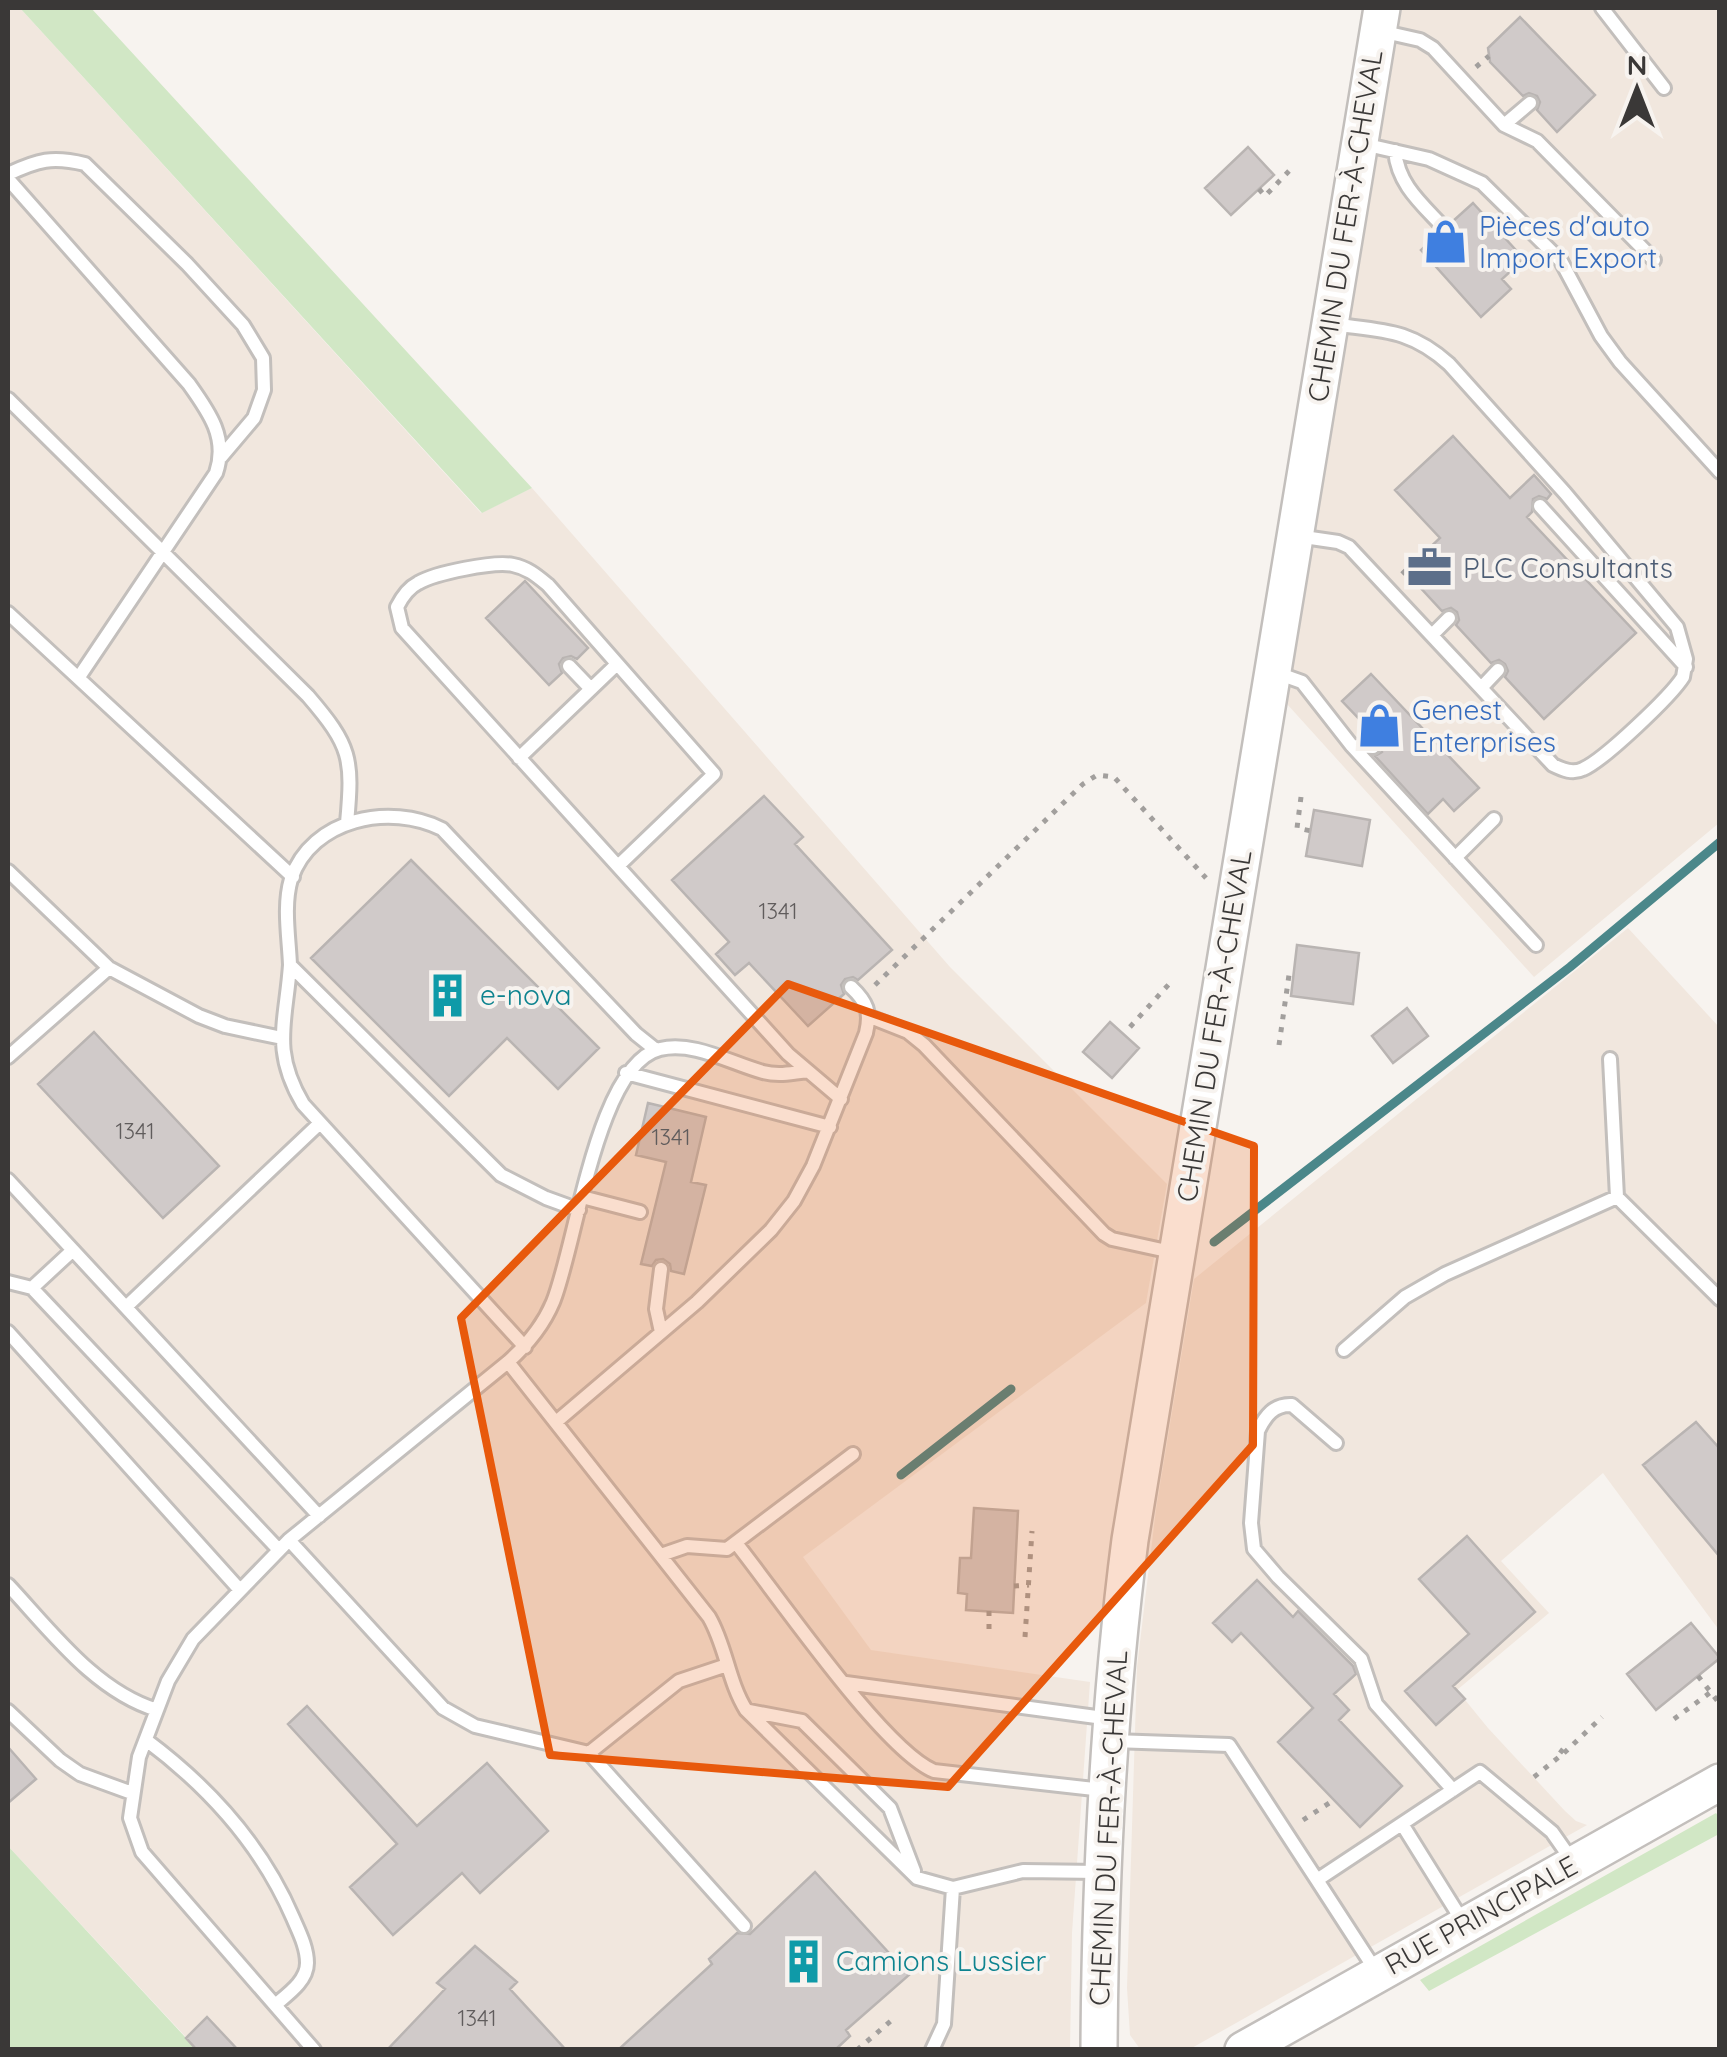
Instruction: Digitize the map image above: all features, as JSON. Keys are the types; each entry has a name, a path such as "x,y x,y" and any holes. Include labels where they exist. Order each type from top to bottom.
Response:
{"street":[{"name":"CHEMIN DU FER-À-CHEVAL","path":"1098,2050 1106,1790 1132,1531 1380,19"},
{"name":"RUE PRINCIPALE","path":"1243,2050 1720,1782"}],"lane":[{"path":"1602,8 1664,88"},
{"path":"1380,19 1426,43 1504,124 1537,141 1654,260"},
{"path":"1504,124 1530,103"},
{"path":"1358,143 1452,167 1482,183 1548,245 1572,278 1620,362 1720,472"},
{"path":"1395,150 1396,166 1406,187 1444,228"},
{"path":"79,676 216,474 221,458 254,418 264,390 263,358 243,325 188,264 85,164 39,160 8,176 189,384 215,426 221,458"},
{"path":"1294,536 1350,547 1553,765 1574,772 1596,761 1678,685 1686,667 1677,628 1565,492 1449,364 1428,344 1410,336 1329,324"},
{"path":"8,399 308,696 336,729 346,746 350,766 347,824"},
{"path":"1540,506 1686,667"},
{"path":"618,866 714,774 548,585 530,571 512,564 494,564 422,580 409,589 397,607 402,628 788,1054 841,1099"},
{"path":"8,613 292,876"},
{"path":"1432,635 1449,618"},
{"path":"519,758 618,664"},
{"path":"569,666 591,689"},
{"path":"1481,688 1498,670"},
{"path":"1272,672 1302,682 1352,746 1536,945"},
{"path":"1352,746 1373,747"},
{"path":"525,1347 320,1123 291,1084 282,1054 282,1038 290,965 287,902 292,876 318,842 347,824 370,816 412,817 442,829 636,1034 656,1050"},
{"path":"1455,858 1494,820"},
{"path":"8,871 109,968 199,1016 282,1038"},
{"path":"290,965 500,1176 546,1198 640,1212"},
{"path":"8,1057 109,968"},
{"path":"556,1422 662,1332 771,1230 794,1201 830,1127 870,1018 862,998 852,987"},
{"path":"870,1018 908,1032 924,1045 1104,1234 1177,1253"},
{"path":"314,2050 142,1852 130,1818 132,1793 168,1681 193,1639 284,1545 525,1347 554,1301 598,1139 626,1073 641,1056 656,1050 688,1048 766,1072 808,1071"},
{"path":"1610,1058 1617,1197 1720,1299"},
{"path":"626,1073 830,1127"},
{"path":"126,1307 320,1123"},
{"path":"8,1180 319,1516"},
{"path":"1344,1350 1405,1297 1445,1274 1617,1197"},
{"path":"32,1288 73,1250"},
{"path":"661,1269 656,1309 662,1332"},
{"path":"8,1282 32,1288 442,1708 474,1726 589,1754 744,1926"},
{"path":"8,1332 240,1589"},
{"path":"508,1362 708,1616 717,1630 736,1694 746,1710 916,1878 953,1888 1022,1871 1102,1872"},
{"path":"1336,1443 1292,1405 1270,1412 1258,1430 1250,1531 1254,1549 1278,1578 1361,1659 1376,1704 1453,1790"},
{"path":"661,1555 687,1546 718,1551 736,1543 852,1454"},
{"path":"736,1543 846,1683 921,1766 1106,1790"},
{"path":"1266,1590 1278,1578"},
{"path":"8,1585 100,1679 120,1695 157,1710"},
{"path":"589,1754 679,1681 727,1665"},
{"path":"846,1683 1110,1730 1229,1745 1378,1973"},
{"path":"8,1710 70,1767 132,1793"},
{"path":"746,1710 802,1721 890,1808 916,1878"},
{"path":"146,1740 184,1768 233,1822 279,1885 303,1940 308,1964 298,1984 275,2005"},
{"path":"1317,1880 1480,1772 1552,1832 1574,1863"},
{"path":"1402,1824 1464,1924"},
{"path":"932,2050 944,2024 953,1888"}],"path":[{"path":"1259,189 1265,196 1289,171"},
{"path":"862,998 1097,775 1114,777 1200,872 1234,902"},
{"path":"1301,797 1297,828 1311,832"},
{"path":"1280,1044 1289,975 1294,975"},
{"path":"1130,1028 1170,983"},
{"path":"1025,1637 1032,1531"},
{"path":"1014,1586 1028,1584"},
{"path":"989,1611 989,1634"},
{"path":"1698,1676 1720,1704"},
{"path":"1674,1719 1710,1692"},
{"path":"1534,1777 1602,1717"},
{"path":"1555,1746 1564,1753"},
{"path":"1286,1831 1334,1800"},
{"path":"857,2050 893,2019"}],"highlighted area":[{"path":"788,984 1254,1146 1253,1445 948,1787 550,1755 461,1318"}],"shaded area":[{"path":"8,8 20,8 481,513 532,488 950,967 1167,1184 1146,1303 803,1557 871,1650 1090,1682 1072,1933 1070,2049 197,2049 8,1846"},
{"path":"1402,8 1719,8 1719,823 1534,977 1287,704"},
{"path":"1628,928 1719,1027 1719,1630 1603,1473 1501,1561 1549,1613 1457,1690 1565,1811 1587,1825 1190,2049 1140,2049 1130,2035 1127,1988 1137,1667 1156,1509 1194,1279"}],"green space":[{"path":"20,8 91,8 532,488 482,513"},
{"path":"1716,1813 1719,1834 1429,1991 1420,1980"},
{"path":"8,1846 186,2038 197,2049 8,2049"}],"building":[{"path":"1520,17 1595,95 1557,132 1537,110 1537,96 1523,96 1490,62 1488,48"},
{"path":"1248,147 1274,175 1231,215 1205,188"},
{"path":"1473,203 1524,259 1502,279 1511,289 1481,317 1421,250 1437,235 1450,236 1454,230 1452,222"},
{"path":"1453,436 1510,498 1534,475 1551,494 1547,499 1533,499 1532,512 1527,517 1636,633 1544,719 1505,677 1505,664 1499,660 1491,663 1456,625 1457,612 1451,608 1442,611 1405,571 1440,538 1395,490"},
{"path":"525,581 588,648 577,659 563,658 559,664 562,673 549,685 486,618"},
{"path":"1371,674 1479,788 1454,811 1443,799 1428,814 1375,756 1382,752 1381,742 1342,701"},
{"path":"764,796 803,837 795,844 892,950 858,980 845,979 841,985 844,994 808,1026 749,963 735,975 716,954 729,942 672,880"},
{"path":"1314,810 1370,820 1362,866 1306,856"},
{"name":"e-nova","path":"411,860 599,1048 558,1089 507,1038 449,1096 311,958"},
{"path":"1297,945 1359,953 1353,1004 1291,996"},
{"path":"1407,1008 1428,1036 1393,1063 1372,1036"},
{"path":"1110,1022 1139,1048 1112,1078 1083,1052"},
{"path":"94,1032 219,1166 163,1218 38,1084"},
{"path":"648,1103 706,1117 691,1182 706,1185 684,1274 671,1271 670,1264 663,1259 652,1266 641,1264 666,1162 636,1155"},
{"path":"1696,1422 1720,1449 1720,1557 1643,1465"},
{"path":"974,1508 1018,1511 1013,1613 966,1610 967,1594 958,1593 960,1558 971,1558"},
{"path":"1467,1536 1535,1612 1453,1686 1465,1699 1436,1725 1405,1691 1469,1634 1419,1579"},
{"path":"1257,1580 1293,1617 1298,1611 1353,1666 1356,1674 1334,1694 1349,1710 1339,1720 1402,1786 1360,1827 1278,1742 1313,1708 1241,1633 1232,1642 1213,1623"},
{"path":"1691,1623 1720,1658 1656,1710 1627,1674"},
{"path":"307,1706 417,1826 487,1763 548,1831 480,1893 462,1873 393,1935 350,1887 397,1844 288,1724"},
{"path":"8,1747 36,1779 8,1803"},
{"name":"Camions Lussier","path":"815,1872 909,1975 846,2030 850,2036 835,2050 618,2050 712,1964 709,1959 737,1933 750,1934"},
{"path":"475,1946 517,1982 510,1989 566,2050 387,2050 445,1989 437,1983"},
{"path":"207,2017 238,2050 197,2050 186,2038"}],"waterway":[{"path":"1214,1242 1570,967 1720,842"},
{"path":"901,1475 1011,1389"}],"place":[{"name":"Pièces d'auto Import Export","path":"1446,242"},
{"name":"PLC Consultants","path":"1430,568"},
{"name":"Genest Enterprises","path":"1379,726"},
{"name":"e-nova","path":"447,995"},
{"name":"Camions Lussier","path":"803,1961"}]}
